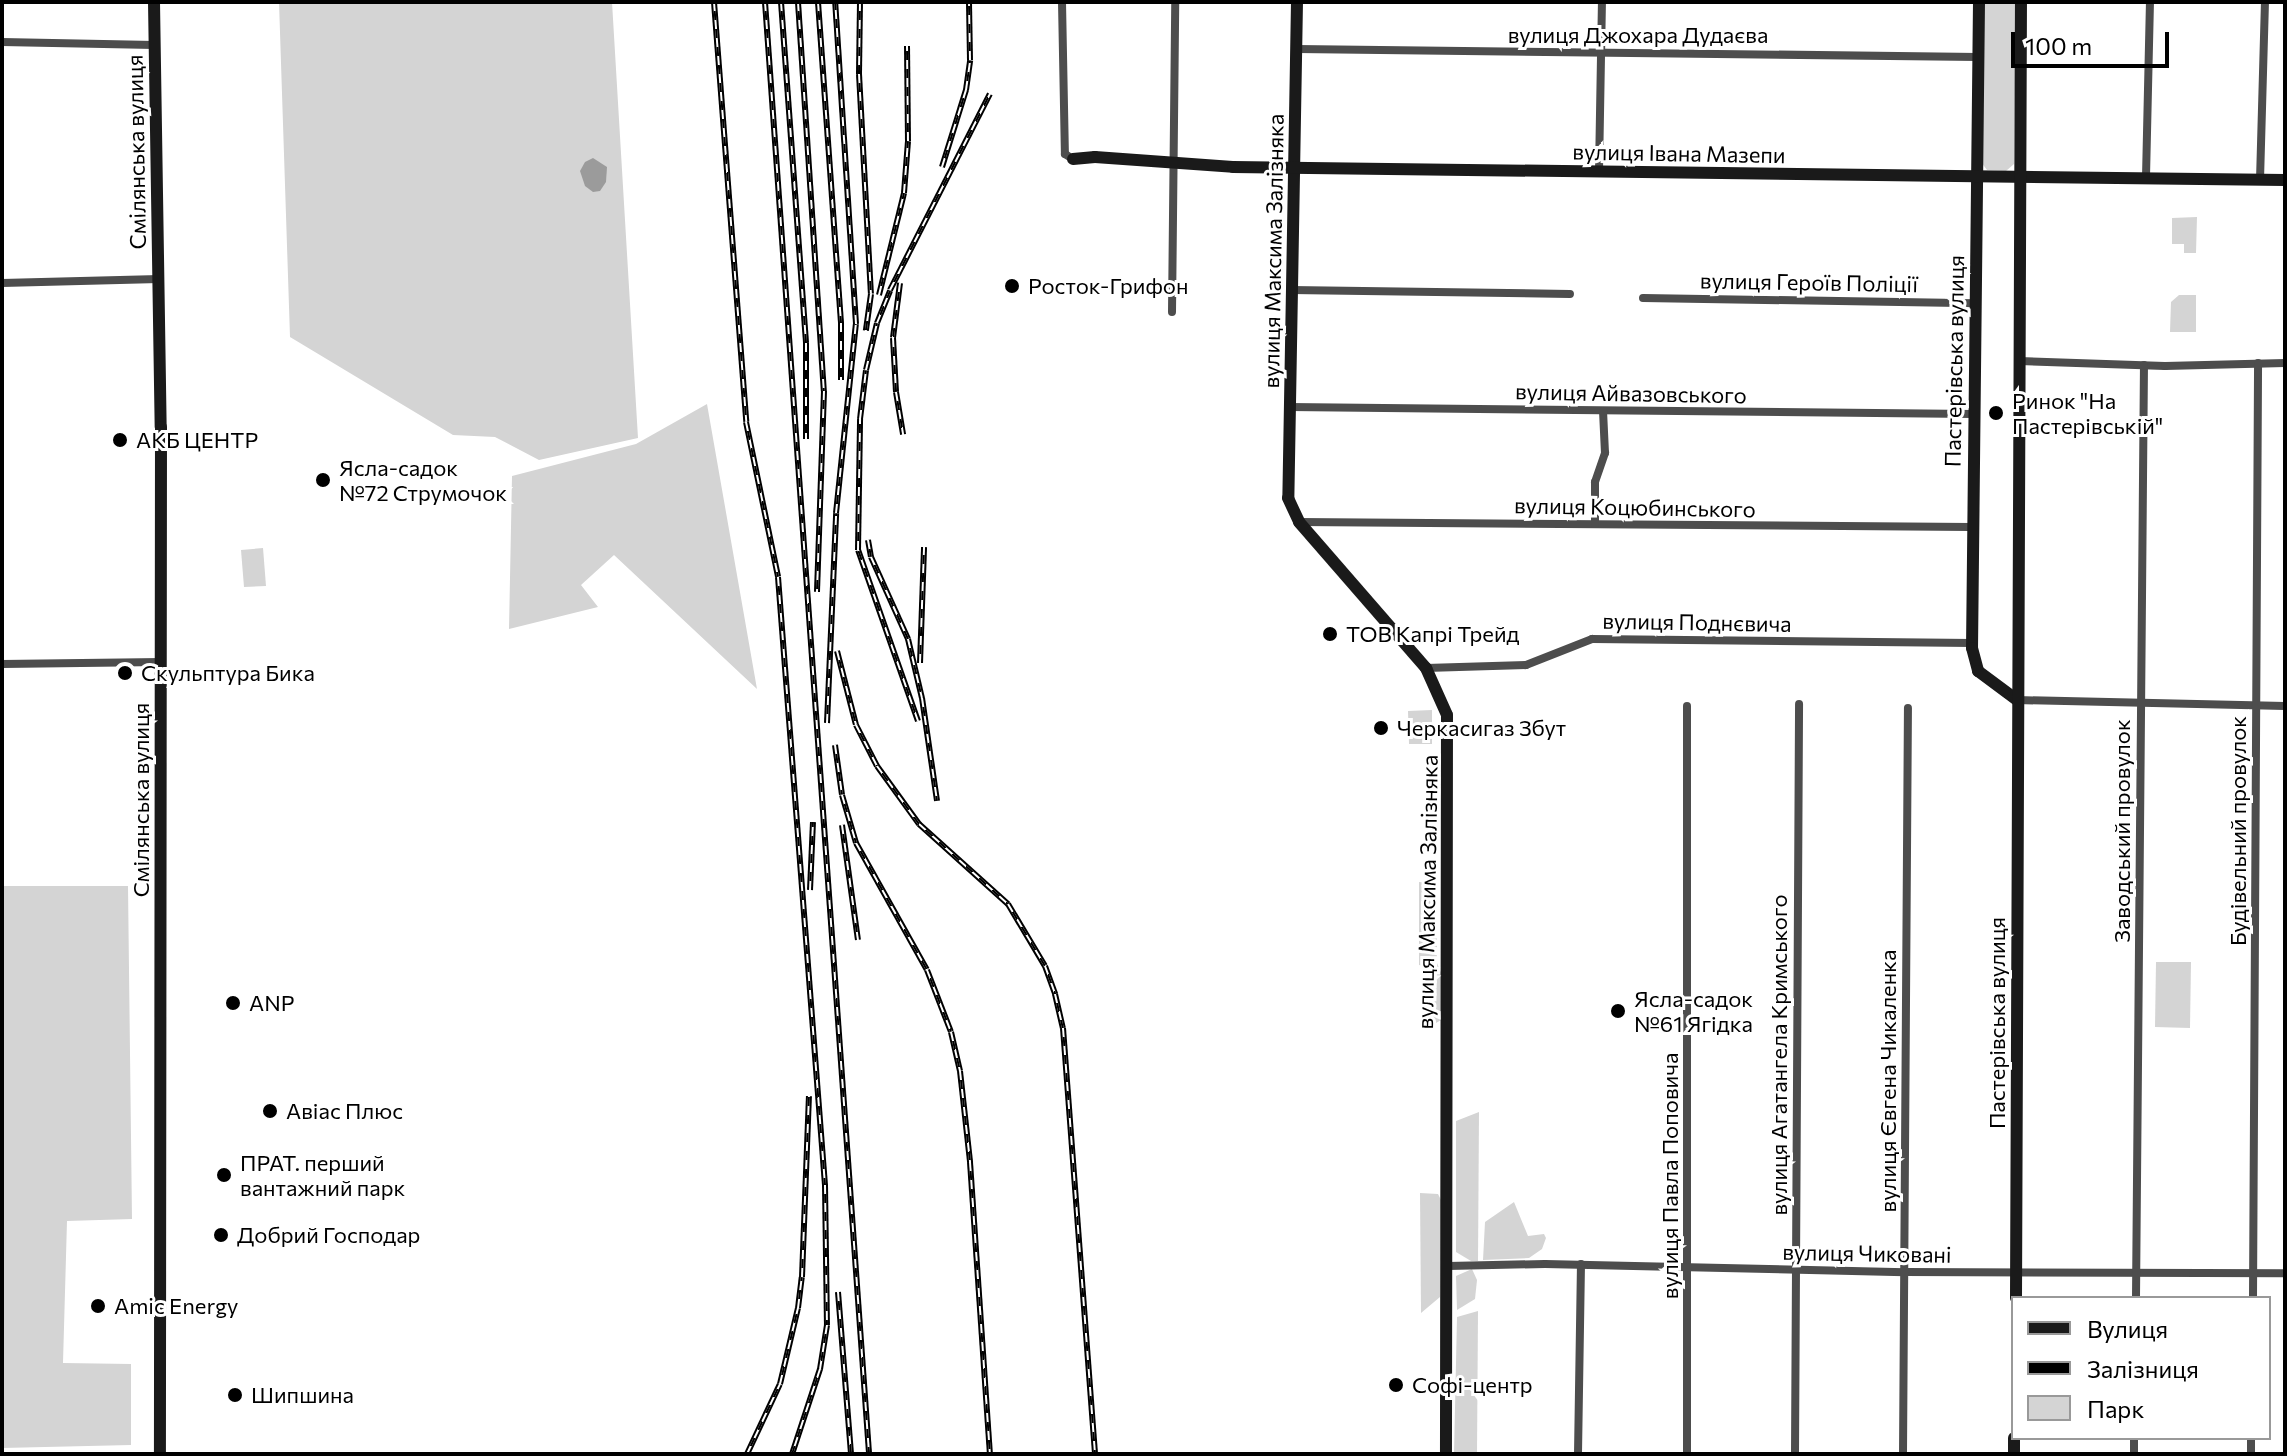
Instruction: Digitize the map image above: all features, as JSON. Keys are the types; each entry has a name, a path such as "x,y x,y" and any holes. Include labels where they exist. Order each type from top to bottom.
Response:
{"main road":[{"name":"Смілянська вулиця","path":"154,2 161,662 160,1454"},
{"name":"вулиця Максима Залізняка","path":"1297,2 1288,498 1299,522 1426,668 1447,715 1446,1454"},
{"name":"Пастерівська вулиця","path":"1979,2 1972,643 1978,671 2017,700"},
{"name":"Пастерівська вулиця","path":"2016,1296 2021,2"},
{"name":"вулиця Івана Мазепи","path":"1073,159 1233,167 2285,180"}],"street":[{"path":"1062,2 1065,154 1073,159"},
{"path":"1172,312 1175,2"},
{"path":"1599,171 1602,2"},
{"path":"2146,177 2150,2"},
{"path":"2260,180 2265,2"},
{"path":"2,42 154,45"},
{"name":"вулиця Джохара Дудаєва","path":"1297,49 1978,57"},
{"path":"2,283 159,279"},
{"path":"1291,290 1570,294"},
{"name":"вулиця Героїв Поліції","path":"1643,298 1975,303"},
{"path":"2019,361 2144,365 2285,363"},
{"name":"Будівельний провулок","path":"2253,1296 2258,363"},
{"name":"Заводський провулок","path":"2136,1296 2144,365"},
{"name":"вулиця Айвазовського","path":"1289,407 1973,414"},
{"path":"1595,524 1595,482 1605,453 1603,411"},
{"name":"вулиця Коцюбинського","path":"1299,522 1971,527"},
{"name":"вулиця Поднєвича","path":"1426,668 1526,665 1592,639 1972,643"},
{"path":"2,664 161,662"},
{"path":"2017,700 2285,706"},
{"name":"вулиця Агатангела Кримського","path":"1795,1454 1799,704"},
{"name":"вулиця Павла Поповича","path":"1687,706 1687,1454"},
{"name":"вулиця Євгена Чикаленка","path":"1903,1454 1908,708"},
{"path":"1578,1454 1581,1264"},
{"name":"вулиця Чиковані","path":"1448,1266 1581,1264 1905,1272 2285,1273"}],"green space":[{"path":"279,2 612,2 638,438 539,460 495,437 453,435 290,337"},
{"path":"1983,2 2016,2 2014,164 2006,171 1987,170 1981,162"},
{"path":"2197,217 2196,253 2184,253 2184,244 2172,244 2172,218"},
{"path":"2179,295 2196,295 2196,332 2170,332 2171,302"},
{"path":"707,404 757,689 614,555 581,585 598,607 509,629 512,476 636,444"},
{"path":"263,548 266,586 244,587 241,550"},
{"path":"1432,710 1432,744 1409,744 1408,711"},
{"path":"1419,882 1432,883 1428,933 1437,935 1437,963 1442,975 1441,1020 1436,1023 1431,1019 1431,968 1419,965"},
{"path":"2,886 128,886 132,1219 67,1221 63,1363 131,1364 131,1445 2,1448"},
{"path":"2156,962 2191,962 2190,1028 2155,1027"},
{"path":"1479,1112 1478,1261 1471,1261 1456,1252 1456,1121"},
{"path":"1420,1193 1438,1194 1441,1200 1440,1297 1421,1313"},
{"path":"1514,1202 1528,1236 1544,1234 1546,1238 1542,1249 1529,1258 1483,1260 1485,1222"},
{"path":"1472,1269 1477,1280 1475,1299 1457,1310 1456,1276"},
{"path":"1478,1311 1477,1454 1454,1454 1457,1317"}],"shaded area":[{"path":"593,158 607,167 606,182 600,191 593,192 585,186 580,171 585,162"}],"railway":[{"path":"714,2 746,422 778,577 825,1185 827,1325 820,1369 792,1454"},
{"path":"765,2 869,1454"},
{"path":"781,2 806,343 806,439"},
{"path":"798,2 824,391 817,592"},
{"path":"818,2 841,323 841,380"},
{"path":"827,723 836,513 856,324 835,2"},
{"path":"860,2 859,74 871,294 866,331"},
{"path":"942,167 966,90 970,60 969,2"},
{"path":"879,295 904,193 908,141 907,46"},
{"path":"918,721 858,550 860,419 866,370 877,323 890,290 990,94"},
{"path":"900,283 893,338 896,392 903,434"},
{"path":"868,540 871,557 908,639 922,698 937,801"},
{"path":"920,663 924,547"},
{"path":"837,651 856,725 877,766 919,824 1008,904 1045,966 1055,994 1063,1028 1095,1454"},
{"path":"835,745 842,795 856,843 927,970 951,1032 960,1071 970,1162 990,1454"},
{"path":"810,890 813,822"},
{"path":"842,825 858,940"},
{"path":"747,1454 780,1384 798,1308 809,1096"},
{"path":"838,1292 851,1454"}],"place":[{"name":"Росток-Грифон","path":"1012,286"},
{"name":"Ринок \"На Пастерівській\"","path":"1996,413"},
{"name":"АКБ ЦЕНТР","path":"120,440"},
{"name":"Ясла-садок №72 Струмочок","path":"323,480"},
{"name":"ТОВ Капрі Трейд","path":"1330,634"},
{"name":"Cкульптура Бика","path":"125,673"},
{"name":"Черкасигаз Збут","path":"1381,728"},
{"name":"ANP","path":"233,1003"},
{"name":"Ясла-садок №61 Ягідка","path":"1618,1011"},
{"name":"Авіас Плюс","path":"270,1111"},
{"name":"ПРАТ. перший вантажний парк","path":"224,1175"},
{"name":"Добрий Господар","path":"221,1235"},
{"name":"Amic Energy","path":"98,1306"},
{"name":"Софі-центр","path":"1396,1385"},
{"name":"Шипшина","path":"235,1395"}]}
